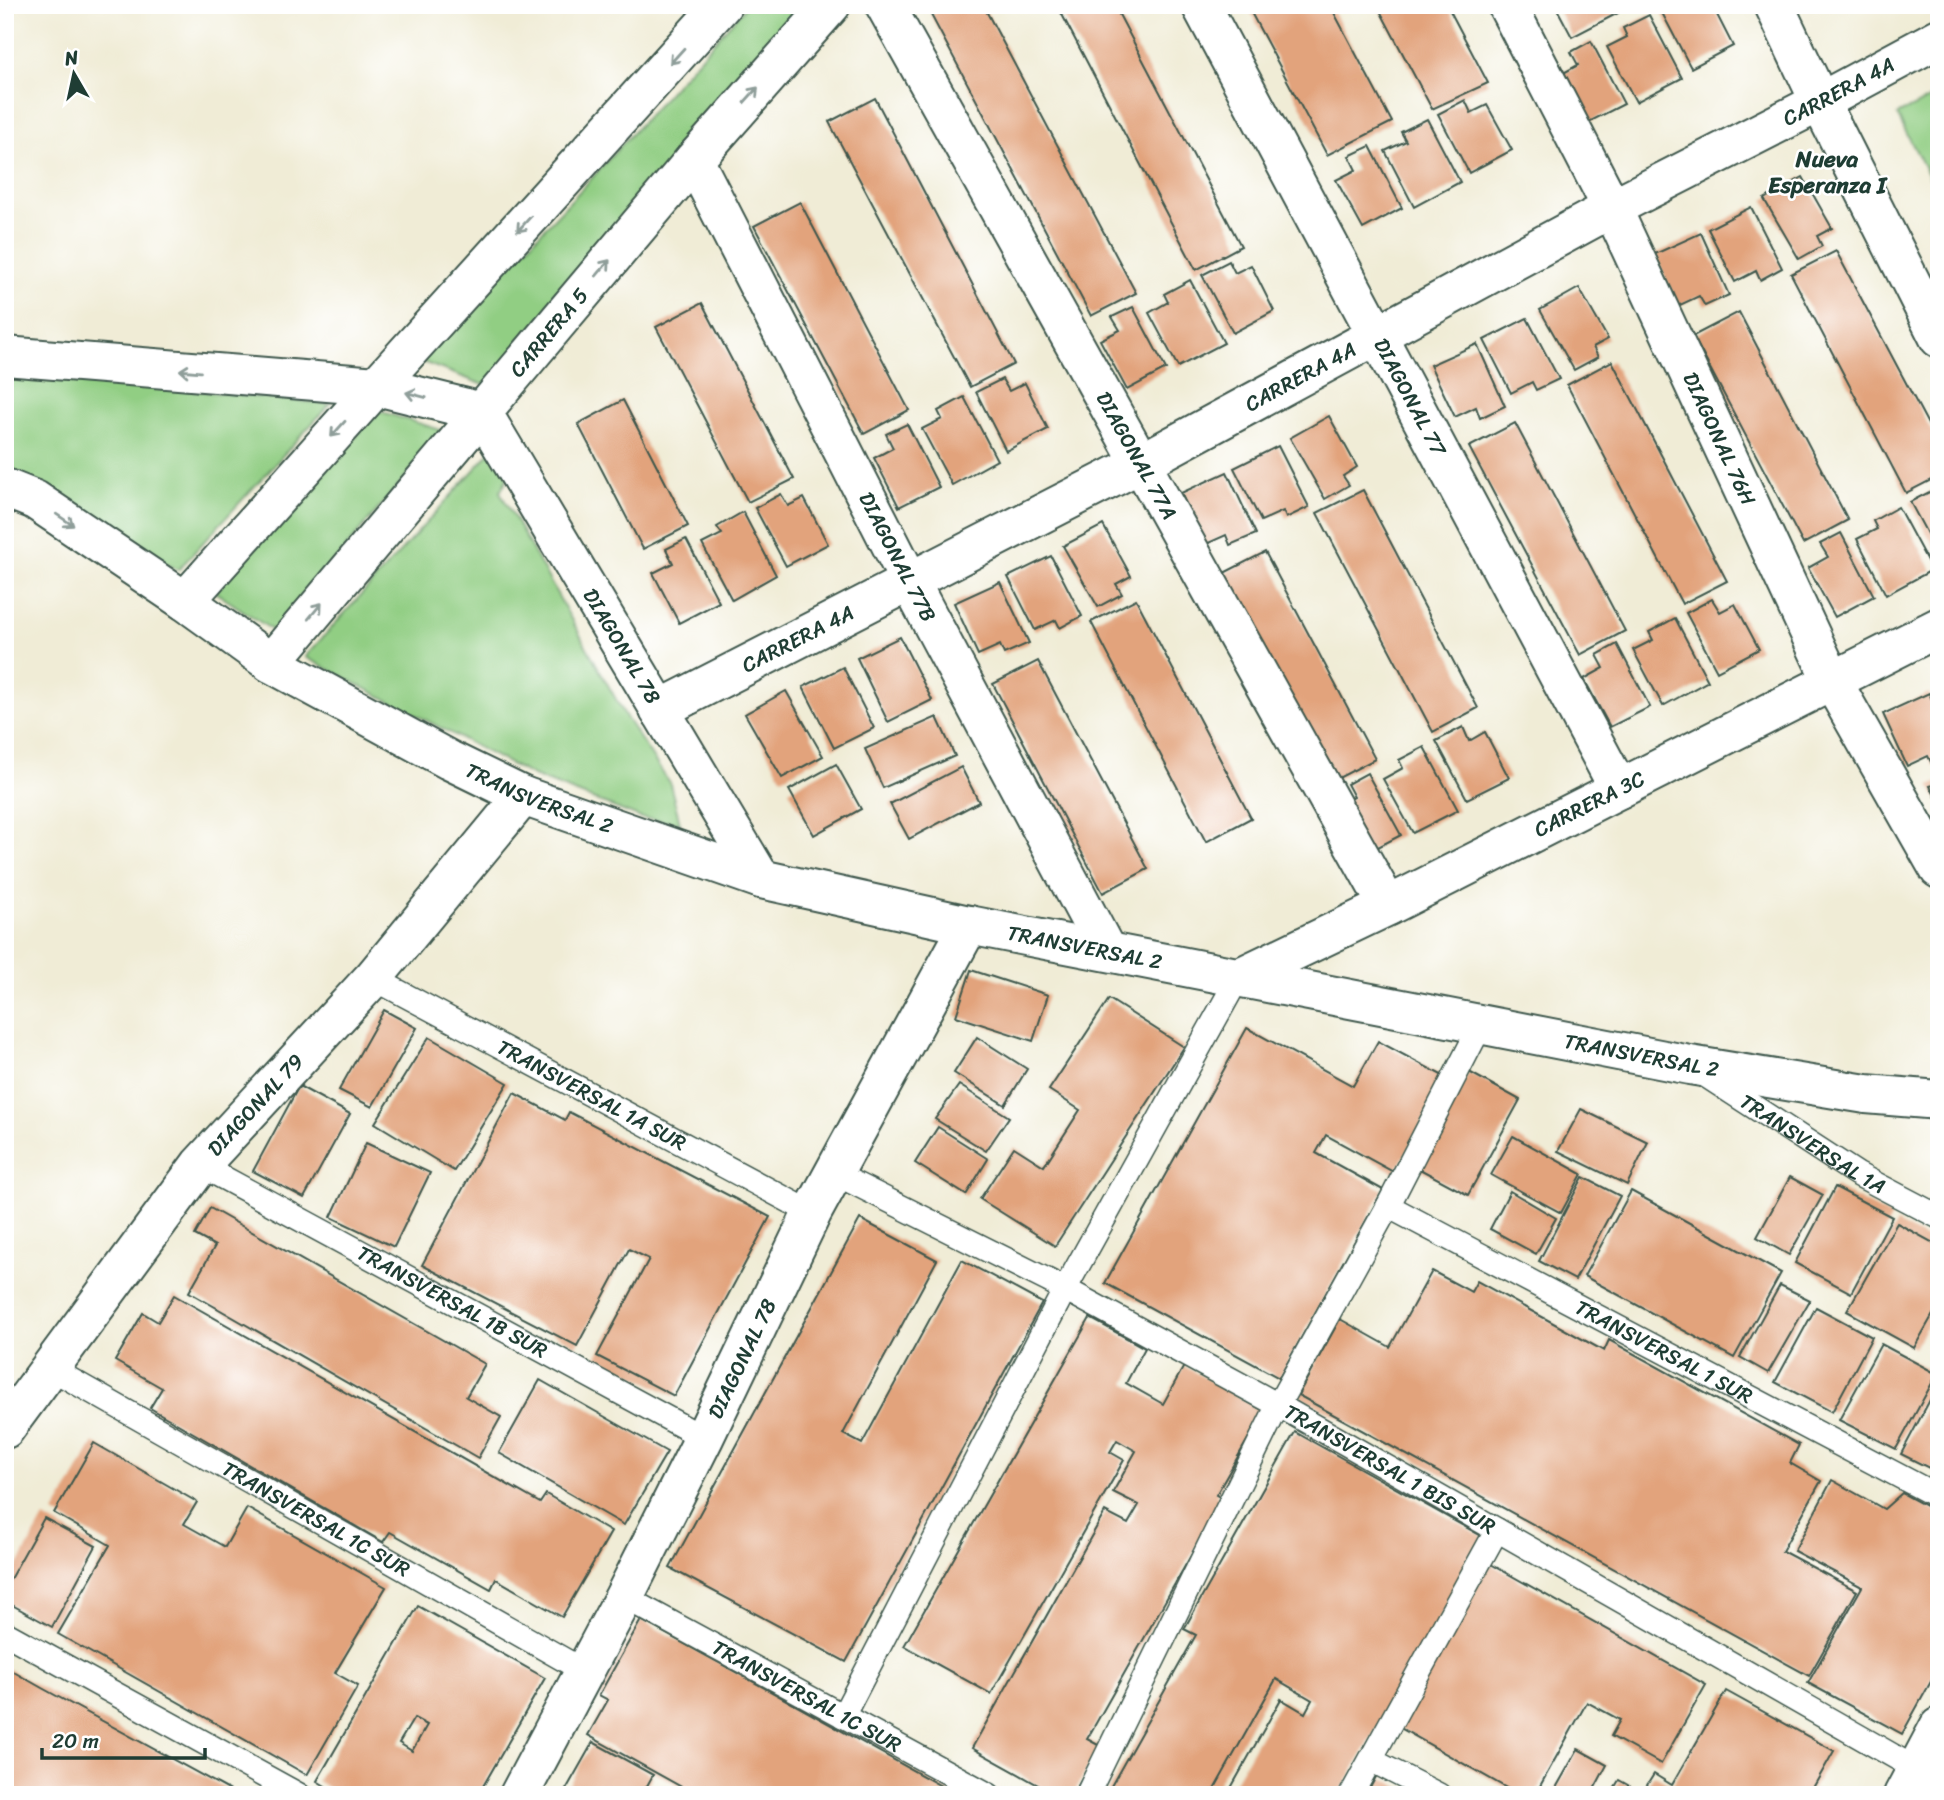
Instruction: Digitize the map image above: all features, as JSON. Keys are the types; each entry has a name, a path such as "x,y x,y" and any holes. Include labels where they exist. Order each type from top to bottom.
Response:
{"street":[{"path":"186,601 722,5"},
{"name":"CARRERA 5","path":"271,663 694,160 831,5"},
{"name":"DIAGONAL 77A","path":"885,5 1388,906"},
{"name":"DIAGONAL 77","path":"1201,5 1619,789"},
{"name":"DIAGONAL 76H","path":"1507,5 1612,208 1832,681 1939,869"},
{"path":"1774,5 1939,338"},
{"name":"CARRERA 4A","path":"659,710 1141,463 1612,208 1939,38"},
{"name":"DIAGONAL 77B","path":"694,160 909,582 1106,950"},
{"path":"5,356 377,386 482,412"},
{"name":"DIAGONAL 78","path":"482,412 761,879"},
{"name":"TRANSVERSAL 2","path":"5,488 35,500 186,601 271,663 449,760 523,796 761,879 969,925 1690,1065 1866,1094 1939,1100"},
{"name":"CARRERA 3C","path":"1238,978 1388,906 1939,626"},
{"name":"DIAGONAL 79","path":"5,1429 200,1165 373,978 523,796"},
{"name":"DIAGONAL 78","path":"519,1795 624,1597 812,1213 969,925"},
{"path":"1920,1782 1939,1727"}],"lane":[{"name":"TRANSVERSAL 1A SUR","path":"373,978 812,1213"},
{"path":"844,1716 1065,1289 1238,978"},
{"path":"1087,1795 1278,1405 1388,1206 1481,1025"},
{"name":"TRANSVERSAL 1A","path":"1690,1065 1857,1174 1939,1217"},
{"name":"TRANSVERSAL 1B SUR","path":"200,1165 704,1438"},
{"name":"TRANSVERSAL 1 BIS SUR","path":"834,1173 1065,1289 1278,1405 1497,1530 1920,1782"},
{"name":"TRANSVERSAL 1 SUR","path":"1388,1206 1939,1497"},
{"name":"TRANSVERSAL 1C SUR","path":"50,1368 584,1671"},
{"path":"1351,1795 1497,1530"},
{"name":"TRANSVERSAL 1C SUR","path":"624,1597 989,1795"},
{"path":"5,1633 299,1795"},
{"path":"1371,1760 1438,1795"}],"green space":[{"path":"747,5 808,5 487,386 420,361 591,179"},
{"path":"1939,94 1939,195 1897,115"},
{"path":"5,372 330,404 178,570 5,474"},
{"path":"379,411 444,431 275,632 215,592"},
{"path":"494,448 513,467 500,492 627,719 670,784 680,823 641,818 533,776 305,657"}],"building":[{"path":"949,5 983,5 1136,293 1091,316 931,15"},
{"path":"1057,5 1114,5 1241,246 1196,270"},
{"path":"1247,5 1330,5 1392,122 1327,155"},
{"path":"1377,5 1447,5 1488,83 1432,109"},
{"path":"1555,5 1613,5 1618,13 1572,37"},
{"path":"1669,5 1692,5 1693,9 1700,5 1712,5 1733,46 1691,68 1660,9"},
{"path":"1649,15 1682,78 1636,102 1607,47 1627,37 1623,28"},
{"path":"1591,41 1624,104 1585,124 1558,76 1578,65 1571,52"},
{"path":"875,98 1014,364 970,387 829,122"},
{"path":"1465,100 1471,113 1487,105 1512,150 1469,173 1438,114"},
{"path":"1427,119 1460,182 1414,207 1385,151 1406,141 1401,132"},
{"path":"1370,146 1402,208 1363,229 1336,180 1356,170 1349,156"},
{"path":"1803,177 1832,228 1817,236 1822,246 1799,259 1764,199"},
{"path":"800,202 909,410 864,434 754,226"},
{"path":"1751,207 1782,268 1760,280 1756,271 1735,282 1708,229"},
{"path":"1701,233 1729,295 1705,306 1699,296 1678,306 1655,254"},
{"path":"1836,251 1939,445 1939,476 1906,493 1791,274"},
{"path":"1229,261 1235,273 1251,265 1274,311 1233,333 1202,275"},
{"path":"1190,280 1224,343 1178,367 1149,313 1168,302 1164,294"},
{"path":"1579,288 1608,339 1593,347 1598,357 1574,370 1540,310"},
{"path":"702,303 794,479 748,502 656,327"},
{"path":"1133,307 1166,369 1127,390 1100,340 1120,330 1112,317"},
{"path":"1739,312 1848,520 1803,544 1693,336"},
{"path":"1527,318 1559,379 1536,390 1532,382 1511,393 1484,340"},
{"path":"1477,344 1505,406 1480,418 1476,407 1455,417 1430,365"},
{"path":"1612,361 1727,581 1682,604 1567,385"},
{"path":"1002,379 1009,391 1025,383 1048,429 1006,451 976,392"},
{"path":"964,397 997,460 952,485 922,429 942,419 938,411"},
{"path":"623,400 688,526 643,549 578,424"},
{"path":"1329,416 1357,467 1343,476 1349,485 1325,499 1290,438"},
{"path":"1515,423 1625,631 1580,655 1469,447"},
{"path":"907,424 939,487 899,507 874,458 893,448 886,434"},
{"path":"1278,446 1309,507 1286,518 1283,511 1261,521 1234,468"},
{"path":"1227,472 1256,534 1230,545 1226,535 1204,545 1181,493"},
{"path":"1937,488 1939,492 1939,556 1910,502"},
{"path":"1363,490 1478,708 1433,732 1317,513"},
{"path":"781,494 788,506 804,498 828,544 786,566 755,508"},
{"path":"1898,507 1932,570 1886,595 1857,539 1877,529 1873,521"},
{"path":"743,512 776,575 732,600 702,544 722,534 717,527"},
{"path":"1103,525 1131,576 1116,584 1122,594 1098,607 1063,546"},
{"path":"1841,533 1874,596 1835,617 1808,568 1828,557 1820,544"},
{"path":"686,539 719,602 679,623 653,573 673,563 666,549"},
{"path":"1265,552 1375,759 1329,783 1220,575"},
{"path":"1051,556 1082,616 1060,628 1056,620 1035,630 1008,577"},
{"path":"1000,582 1029,643 1004,654 1000,645 978,655 954,603"},
{"path":"1136,599 1251,818 1206,842 1091,622"},
{"path":"1712,599 1720,612 1735,604 1759,649 1717,671 1686,613"},
{"path":"1675,618 1708,681 1663,706 1633,650 1653,640 1649,632"},
{"path":"900,637 932,700 888,722 857,658"},
{"path":"1617,644 1650,707 1610,727 1584,679 1604,668 1597,655"},
{"path":"1038,661 1148,869 1103,893 993,684"},
{"path":"843,667 874,728 834,748 803,687"},
{"path":"786,691 823,756 782,778 745,714"},
{"path":"1929,693 1939,715 1939,764 1933,766 1928,756 1907,766 1883,714"},
{"path":"937,717 955,756 883,788 865,749"},
{"path":"1463,727 1469,741 1485,732 1509,778 1467,799 1436,741"},
{"path":"1424,747 1458,810 1413,833 1383,779 1403,768 1399,760"},
{"path":"836,764 861,809 814,835 789,790"},
{"path":"961,767 979,802 909,839 890,804"},
{"path":"1367,773 1401,835 1361,856 1335,807 1354,797 1347,784"},
{"path":"1939,782 1939,803 1930,786"},
{"path":"971,970 1048,995 1033,1041 956,1016"},
{"path":"1109,999 1184,1047 1055,1246 980,1199 1014,1147 1044,1166 1080,1110 1049,1090"},
{"path":"384,1010 417,1028 372,1107 339,1090"},
{"path":"1247,1028 1353,1086 1378,1041 1447,1078 1395,1173 1326,1135 1316,1153 1383,1190 1279,1378 1105,1283"},
{"path":"429,1037 508,1083 454,1171 375,1123"},
{"path":"977,1037 1027,1069 1005,1105 954,1073"},
{"path":"1469,1072 1520,1100 1468,1195 1416,1167"},
{"path":"959,1085 1009,1117 986,1151 935,1119"},
{"path":"299,1086 350,1114 304,1198 253,1171"},
{"path":"514,1093 565,1120 569,1112 770,1217 674,1396 597,1356 649,1259 629,1249 577,1346 422,1265"},
{"path":"1581,1109 1648,1142 1627,1185 1558,1151"},
{"path":"938,1127 988,1159 966,1195 915,1163"},
{"path":"1513,1136 1582,1174 1561,1213 1491,1175"},
{"path":"366,1143 430,1173 394,1247 331,1217"},
{"path":"1583,1177 1620,1196 1575,1280 1539,1261"},
{"path":"1790,1177 1823,1195 1789,1255 1757,1237"},
{"path":"1835,1187 1892,1217 1851,1293 1795,1263"},
{"path":"1510,1191 1556,1218 1536,1254 1490,1229"},
{"path":"1631,1191 1781,1273 1734,1358 1584,1276"},
{"path":"210,1208 485,1364 466,1397 501,1417 478,1458 189,1292 215,1246 195,1235"},
{"path":"860,1219 937,1260 843,1434 862,1444 962,1260 1042,1303 846,1662 670,1568"},
{"path":"1897,1223 1939,1246 1939,1304 1914,1348 1847,1311"},
{"path":"1432,1271 1471,1292 1477,1281 1604,1351 1609,1340 1799,1445 1790,1463 1821,1481 1782,1551 1857,1591 1809,1676 1298,1395 1340,1319 1390,1347"},
{"path":"1780,1285 1810,1300 1768,1373 1740,1357"},
{"path":"174,1295 540,1503 546,1494 611,1532 562,1617 496,1579 491,1589 390,1532 383,1542 150,1408 162,1388 115,1361 143,1313 158,1322"},
{"path":"1816,1307 1872,1337 1832,1412 1775,1382"},
{"path":"1090,1318 1145,1348 1126,1383 1163,1404 1184,1366 1264,1411 1216,1495 1223,1499 1087,1739 1100,1746 1073,1795 1056,1795 972,1748 1105,1512 1128,1524 1139,1505 1113,1492 1136,1451 1117,1440 1110,1452 1124,1460 991,1694 904,1646"},
{"path":"1881,1344 1937,1374 1896,1449 1839,1420"},
{"path":"540,1380 667,1452 624,1525 499,1453"},
{"path":"1939,1383 1939,1473 1901,1454"},
{"path":"1295,1432 1485,1538 1339,1795 1227,1795 1281,1699 1305,1713 1312,1700 1276,1679 1211,1795 1106,1795 1196,1635 1184,1629"},
{"path":"94,1443 197,1502 184,1524 225,1547 247,1508 386,1587 335,1673 358,1686 307,1775 58,1634 110,1545 54,1513"},
{"path":"1832,1480 1884,1509 1902,1493 1939,1513 1939,1667 1902,1734 1808,1683 1862,1587 1794,1551"},
{"path":"44,1518 96,1546 52,1627 5,1601 5,1588"},
{"path":"1489,1563 1706,1685 1661,1764 1611,1736 1620,1720 1587,1702 1535,1795 1519,1795 1397,1726"},
{"path":"418,1606 545,1678 478,1795 340,1795 317,1781","holes":["414,1718 427,1725 412,1751 399,1743"]},
{"path":"641,1620 957,1795 696,1795 588,1735 608,1700 599,1695"},
{"path":"5,1667 42,1688 238,1795 5,1795"},
{"path":"1726,1691 1834,1751 1809,1795 1731,1795 1727,1792 1725,1795 1610,1795 1619,1780 1642,1793 1654,1774 1672,1785"},
{"path":"593,1742 653,1775 642,1795 563,1795"},
{"path":"1578,1749 1607,1765 1591,1795 1552,1795"},
{"path":"1377,1775 1414,1795 1366,1795"}],"district":[{"name":"Nueva Esperanza I","path":"1827,172"}]}
